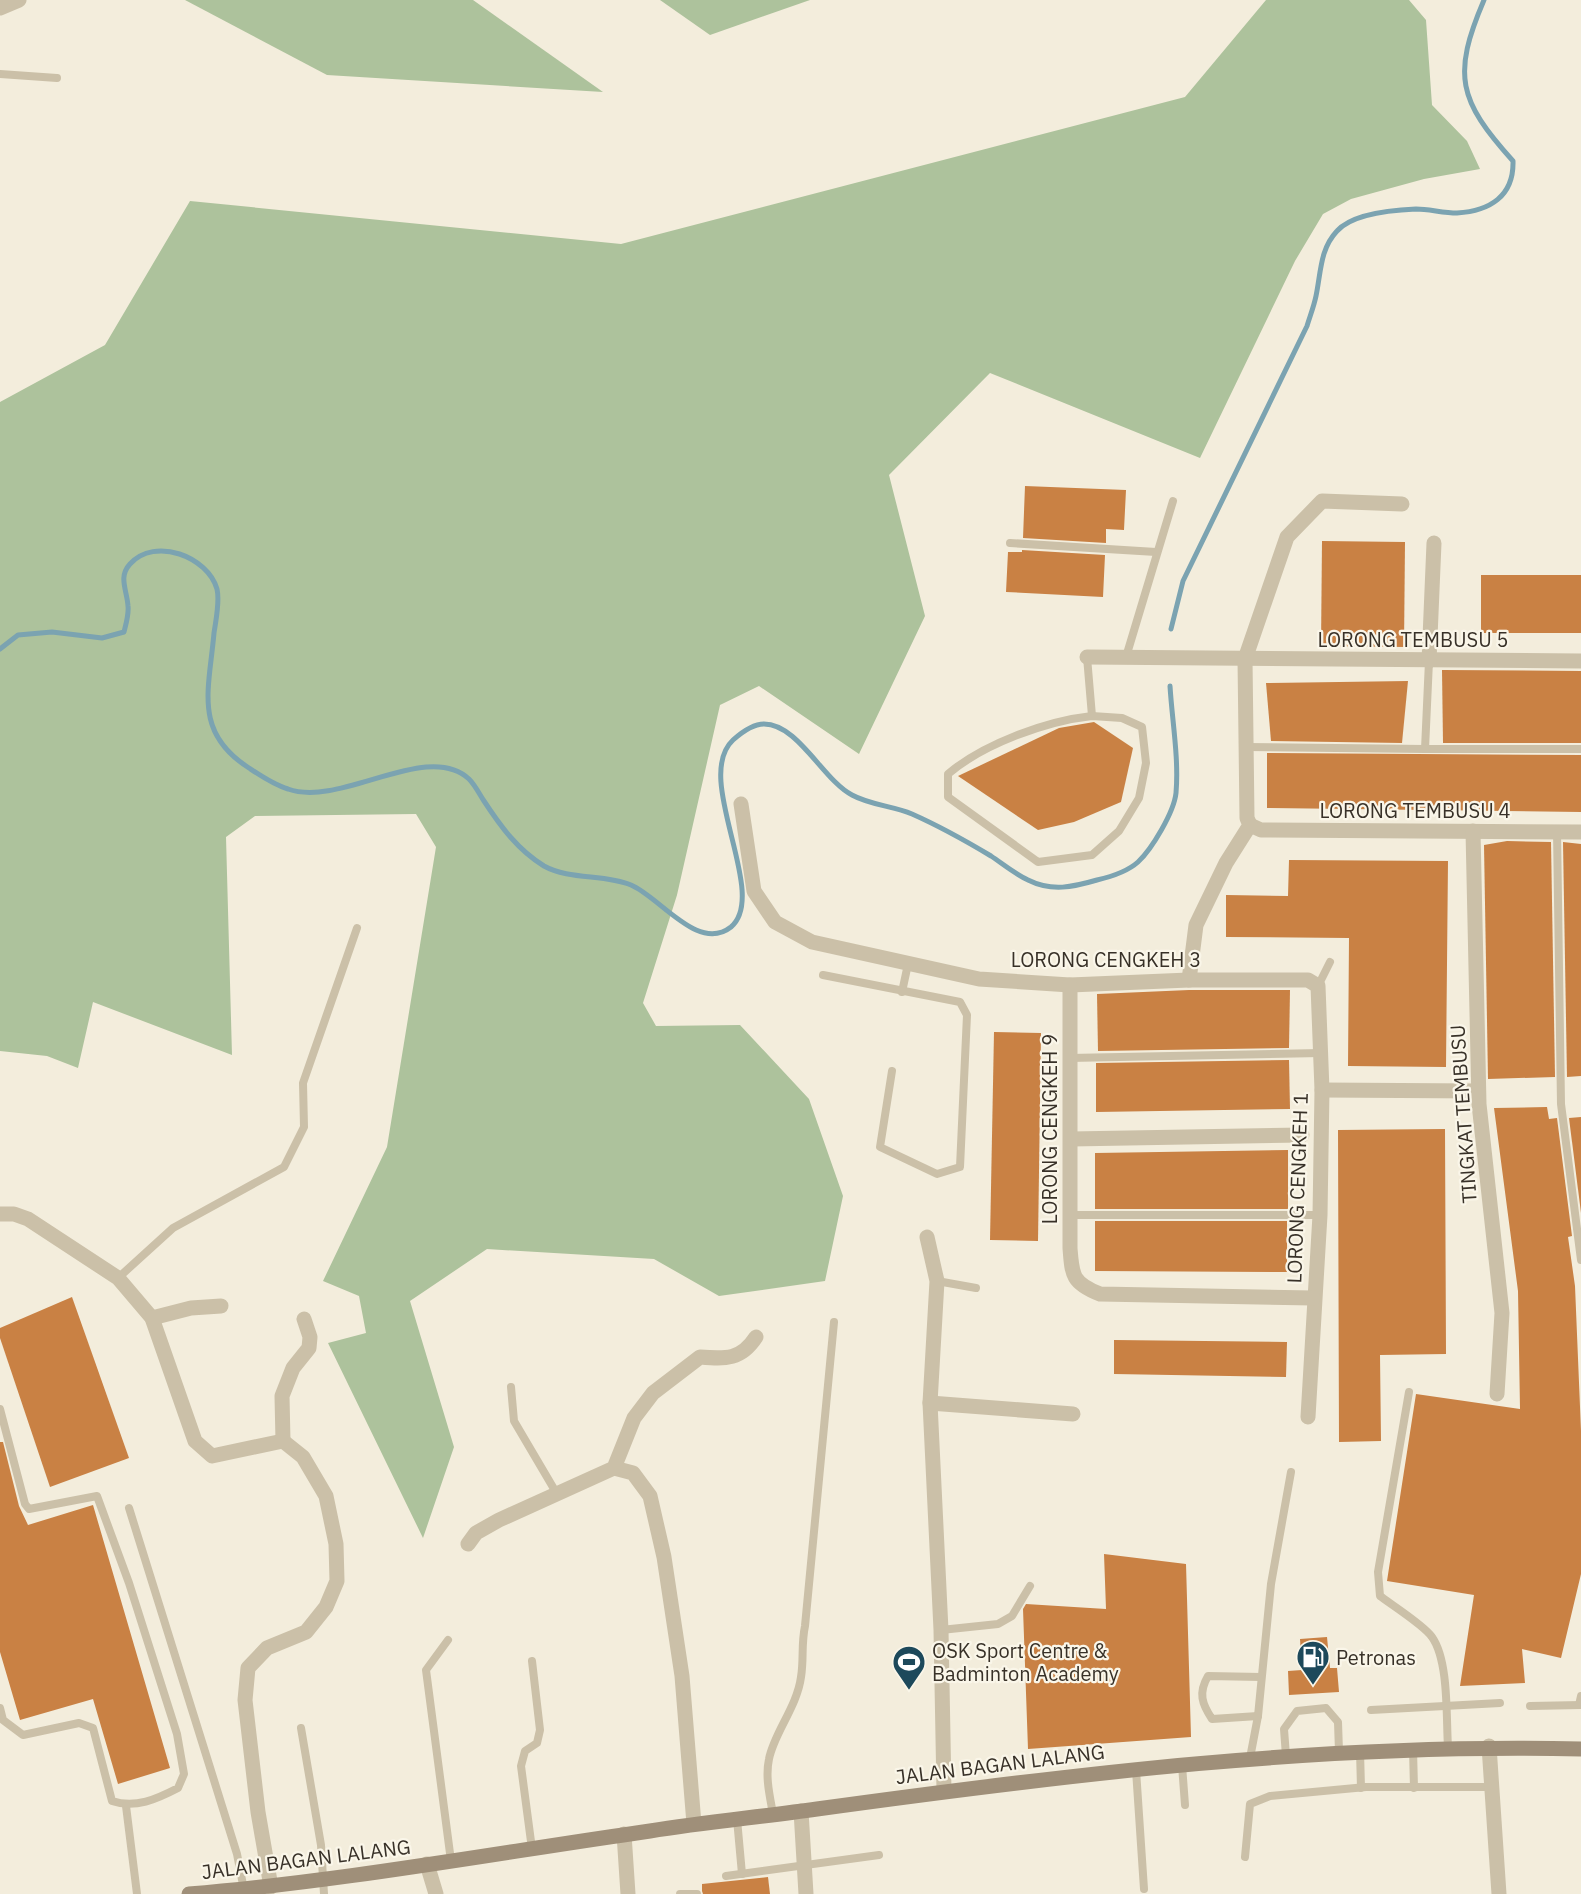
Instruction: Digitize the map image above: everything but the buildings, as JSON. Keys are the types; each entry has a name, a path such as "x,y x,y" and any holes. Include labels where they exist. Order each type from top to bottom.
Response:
{"main road":[{"name":"JALAN BAGAN LALANG","path":"189,1894 272,1887 324,1887 427,1864 624,1834 1136,1768 1339,1752 1448,1747 1581,1749"}],"street":[{"path":"0,8 19,0"},
{"path":"1189,980 1196,925 1226,863 1250,825 1247,818 1245,659 1287,537 1322,501 1402,504"},
{"path":"1429,661 1434,543"},
{"name":"LORONG TEMBUSU 5","path":"1087,657 1581,661"},
{"name":"LORONG CENGKEH 3","path":"741,804 754,891 775,922 812,942 979,979 1070,985 1189,980 1308,980 1318,986"},
{"name":"LORONG TEMBUSU 4","path":"1250,825 1261,830 1581,832"},
{"name":"TINGKAT TEMBUSU","path":"1473,831 1478,1091 1502,1313 1497,1394"},
{"name":"LORONG CENGKEH 9","path":"1070,985 1072,1274 1080,1284 1100,1294 1313,1298"},
{"name":"LORONG CENGKEH 1","path":"1308,1418 1313,1298 1320,1215 1322,1090 1318,986"},
{"path":"1322,1090 1478,1091"},
{"path":"1071,1139 1302,1136"},
{"path":"0,1214 14,1214 28,1219 118,1278 152,1318 195,1441 212,1456 283,1441"},
{"path":"927,1237 937,1281 930,1403 941,1630 944,1791"},
{"path":"152,1318 191,1308 221,1306"},
{"path":"283,1441 282,1396 293,1368 309,1348 310,1337 304,1319"},
{"path":"614,1468 634,1418 653,1393 700,1357 724,1359 746,1352 756,1337"},
{"path":"930,1403 1074,1414"},
{"path":"272,1887 258,1812 245,1700 248,1668 267,1648 306,1632 326,1607 338,1581 336,1544 326,1496 303,1457 283,1441"},
{"path":"468,1544 476,1533 484,1528 614,1468 633,1473 650,1496 664,1557 682,1677 694,1824"},
{"path":"1489,1746 1499,1894"},
{"path":"801,1811 806,1894"},
{"path":"624,1834 628,1894"},
{"name":"JALAN BAGAN LALANG","path":"427,1864 436,1894"}],"lane":[{"path":"0,74 57,78"},
{"path":"1126,657 1173,501"},
{"path":"1010,543 1156,552"},
{"path":"1087,657 1092,716"},
{"path":"1425,749 1429,661"},
{"path":"1092,716 1122,718 1142,727 1146,763 1139,798 1119,831 1092,855 1038,862 948,797 948,774 966,759 1034,730 1070,718 1092,716"},
{"path":"1246,747 1581,749"},
{"path":"1557,831 1561,1104 1581,1260"},
{"path":"118,1278 173,1228 284,1167 304,1127 303,1083 357,928"},
{"name":"LORONG CENGKEH 1","path":"1318,986 1330,962"},
{"path":"902,992 908,964"},
{"path":"823,975 960,1002 967,1015 960,1167 937,1174 880,1147 892,1071"},
{"path":"1069,1058 1321,1053"},
{"path":"1070,1215 1320,1215"},
{"path":"937,1281 976,1288"},
{"path":"773,1814 768,1781 769,1758 792,1707 801,1676 800,1646 806,1615 834,1322"},
{"path":"511,1386 514,1420 557,1494"},
{"path":"1408,1392 1378,1572 1380,1596 1432,1636 1447,1681 1445,1706 1448,1747"},
{"path":"0,1409 25,1504 29,1509 98,1496 177,1734 184,1774 178,1788 160,1798 126,1806 112,1801 93,1728 79,1723 23,1735 3,1720 0,1708"},
{"path":"1250,1758 1258,1716 1271,1584 1291,1472"},
{"path":"129,1508 237,1854 244,1890"},
{"path":"941,1630 998,1624 1012,1616 1030,1586"},
{"path":"448,1640 426,1670 451,1861"},
{"path":"532,1661 540,1730 537,1743 525,1751 521,1766 532,1849"},
{"path":"1258,1716 1212,1719 1203,1706 1201,1688 1208,1676 1261,1677"},
{"path":"1530,1706 1580,1705 1581,1696"},
{"path":"1371,1710 1500,1703"},
{"path":"1286,1756 1284,1729 1297,1711 1326,1708 1338,1722 1339,1752"},
{"path":"302,1728 324,1887"},
{"path":"1413,1749 1414,1788"},
{"path":"1360,1751 1361,1788"},
{"path":"1182,1764 1185,1805"},
{"path":"1136,1768 1144,1889"},
{"path":"1245,1857 1250,1804 1270,1796 1361,1788 1492,1787"},
{"path":"126,1806 137,1894"},
{"path":"737,1819 742,1874"},
{"path":"726,1876 879,1855"},
{"path":"680,1894 697,1894"}],"green space":[{"path":"185,0 473,0 603,92 327,75"},
{"path":"660,0 810,0 710,35"},
{"path":"1266,0 1409,0 1426,20 1432,105 1467,141 1480,169 1424,179 1351,199 1323,214 1295,261 1200,458 990,373 889,475 925,616 859,754 759,686 720,705 677,895 643,1003 656,1026 740,1025 809,1099 843,1196 825,1281 719,1296 654,1259 487,1249 410,1301 454,1447 423,1538 328,1343 366,1333 359,1296 323,1281 387,1147 436,847 416,814 255,816 226,837 232,1055 93,1002 78,1068 47,1056 0,1051 0,402 105,345 190,201 621,244 1185,97"}],"waterway":[{"path":"1171,629 1183,581 1307,326 1315,300 1324,253 1331,238 1344,225 1363,216 1396,210 1416,209 1457,213 1480,209 1498,199 1509,184 1513,161 1481,121 1471,103 1466,86 1467,48 1484,0"},
{"path":"0,649 18,635 52,632 102,638 124,632 128,612 124,584 126,569 141,556 153,552 166,551 180,554 203,568 212,578 217,589 218,605 209,673 209,708 212,724 219,740 231,754 249,768 283,787 309,792 333,790 407,770 430,767 451,769 469,779 511,837 526,853 544,866 564,873 610,879 631,885 680,920 706,933 718,933 731,927 741,911 742,889 721,781 723,758 733,740 748,729 760,724 776,726 788,733 841,788 852,795 905,811 922,819 972,845 1018,875 1037,884 1062,887 1102,879 1129,868 1144,856 1162,830 1174,801 1177,780 1170,686"}],"place":[{"name":"Petronas","path":"1313,1686"},
{"name":"OSK Sport Centre & Badminton Academy","path":"909,1691"}]}
